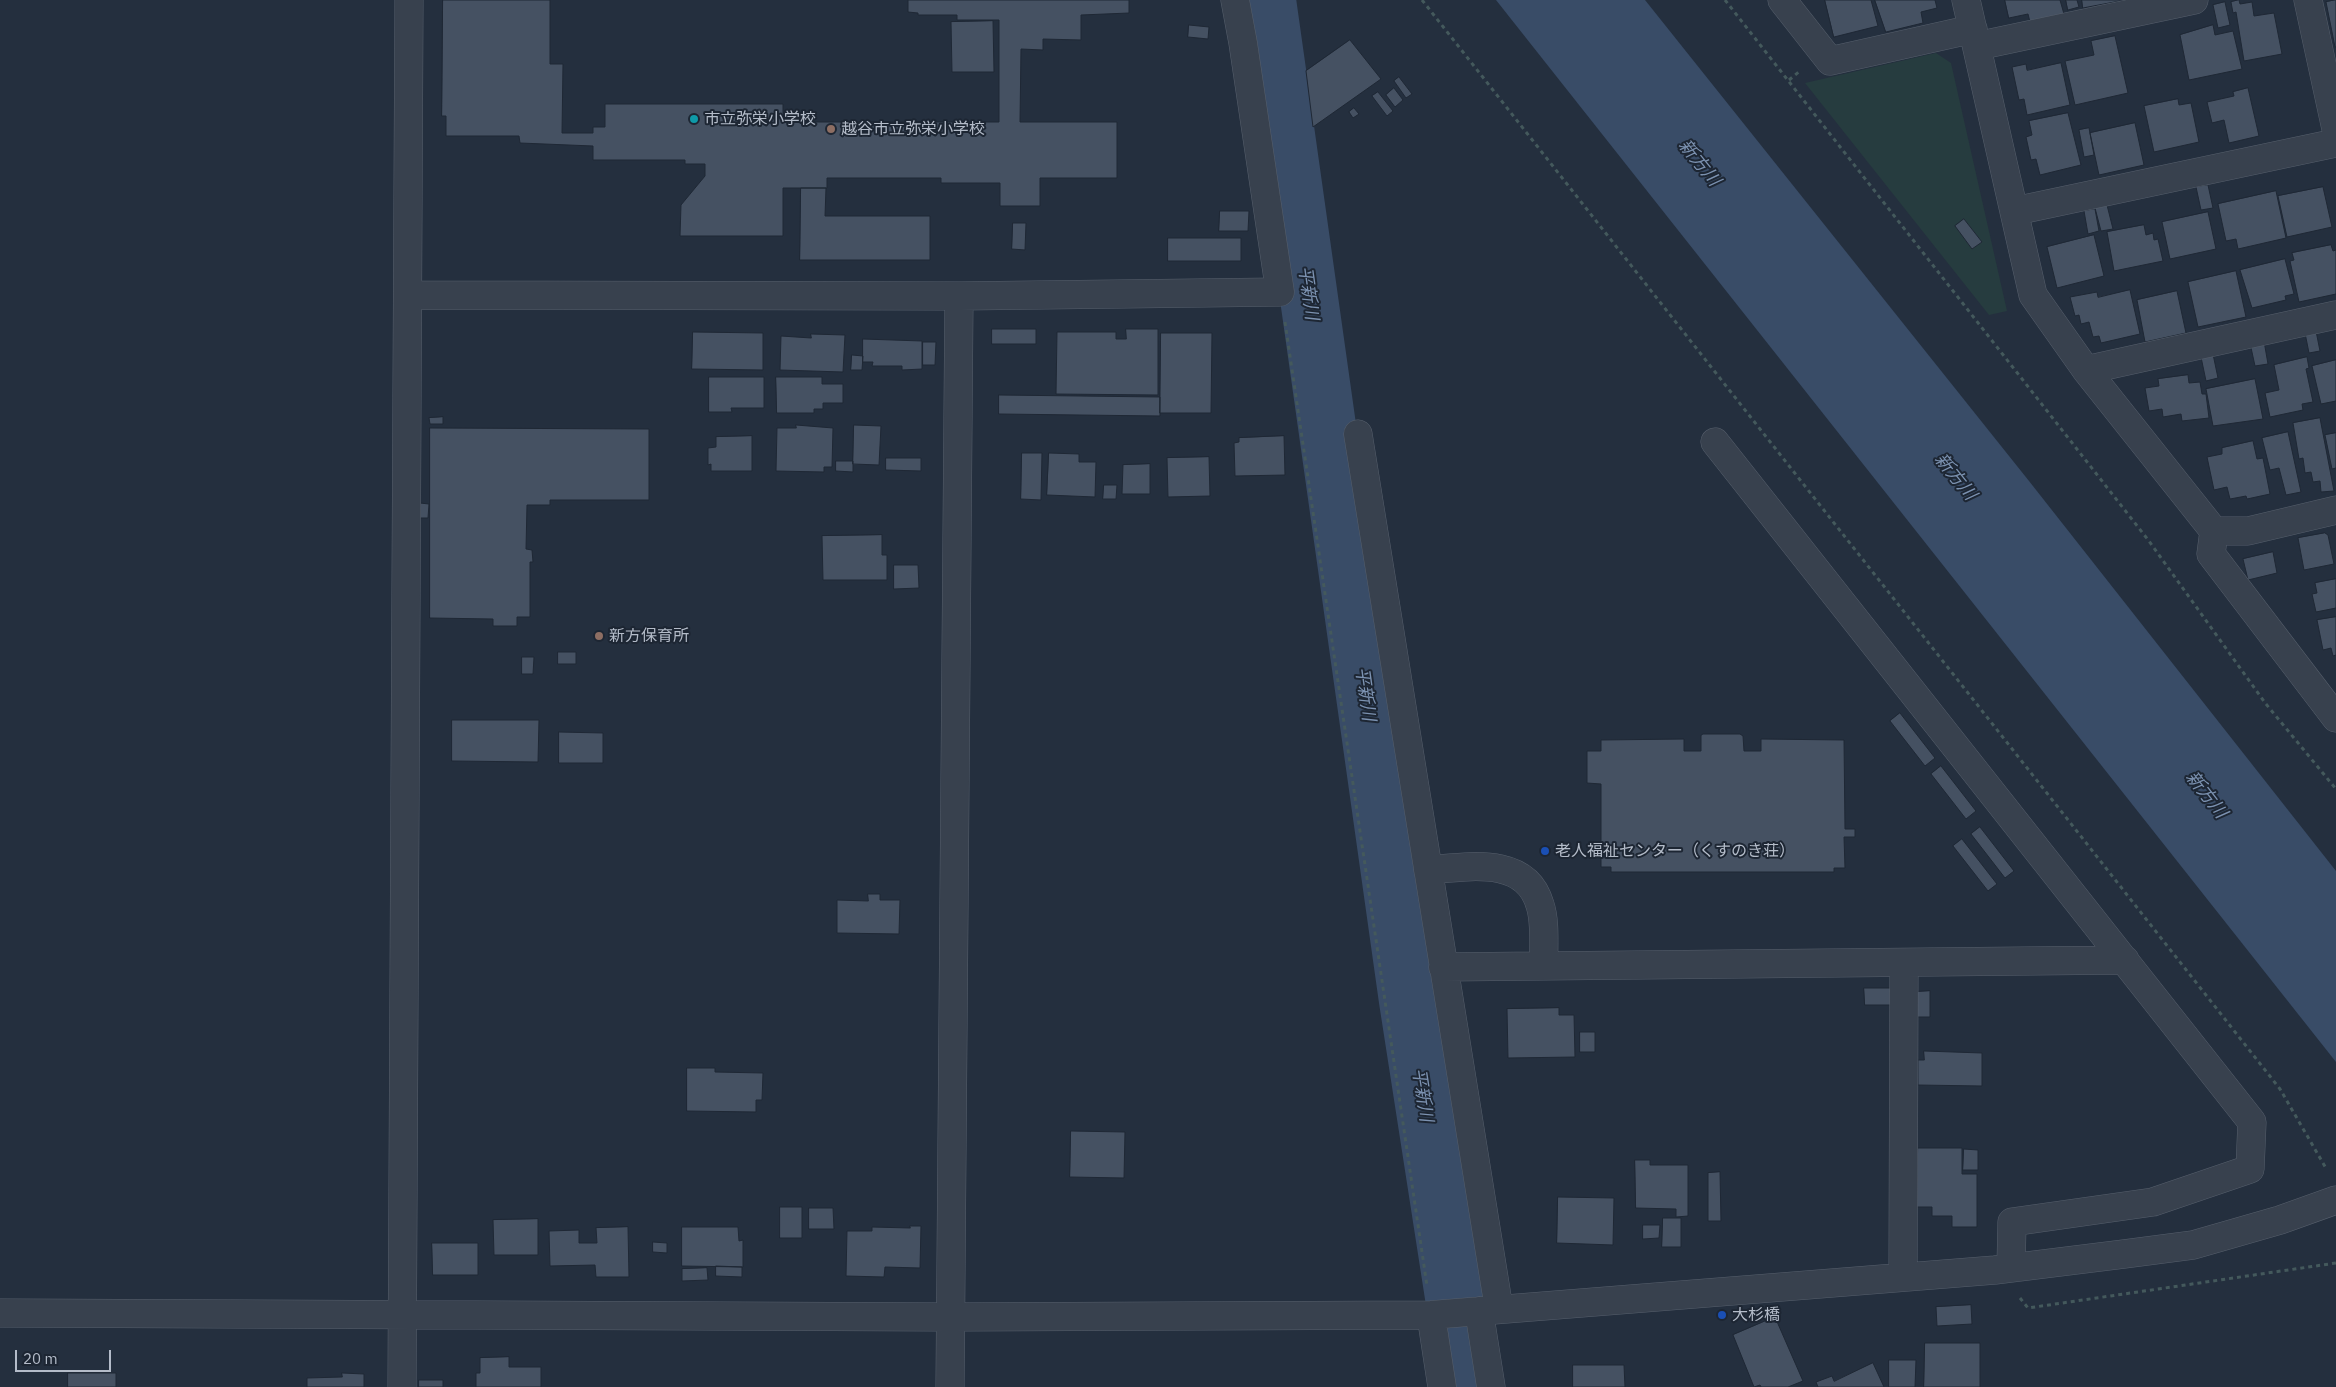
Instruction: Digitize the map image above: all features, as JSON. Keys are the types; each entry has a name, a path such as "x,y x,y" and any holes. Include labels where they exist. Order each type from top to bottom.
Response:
{"street":[{"path":"402,1387 409,0"},
{"path":"408,295 960,296 1280,292 1245,52 1235,0"},
{"path":"1782,0 1830,61 2194,0"},
{"path":"1966,0 2033,295 2086,370 2214,531 2211,554 2336,718"},
{"path":"2308,0 2336,129"},
{"path":"2015,211 2336,142"},
{"path":"950,1387 960,296"},
{"path":"2086,370 2336,315"},
{"path":"1358,434 1443,967 1489,1310 1491,1387"},
{"path":"1715,442 2252,1122 2250,1169 2154,1202 2012,1222 2003,1269"},
{"path":"2214,531 2248,531 2336,510"},
{"path":"1428,870 1479,866 1502,868 1524,878 1535,892 1541,906 1544,966"},
{"path":"1443,967 2125,960"},
{"path":"1903,1276 1904,963"},
{"path":"0,1313 950,1317 1431,1315 2003,1269 2193,1246 2334,1188"},
{"path":"1431,1315 1442,1387"}],"path":[{"path":"1422,0 2280,1090 2334,1188"},
{"path":"1725,0 2149,541 2266,704 2336,789"},
{"path":"1280,292 1431,1315"},
{"path":"2003,1269 2028,1308 2336,1263"}],"green space":[{"path":"1936,53 1951,63 2007,311 1989,315 1805,83"}],"water":[{"name":"新方川","path":"1496,0 1645,0 2029,481 2336,871 2336,1062"}],"building":[{"name":"市立弥栄小学校","path":"443,0 550,0 550,64 563,64 562,133 593,133 593,127 605,127 605,104 783,104 783,122 999,122 999,20 957,20 957,15 918,15 918,13 908,12 908,0 1129,0 1129,13 1081,15 1081,40 1043,39 1043,50 1021,49 1020,122 1117,122 1117,178 1040,178 1040,206 1000,206 1000,183 941,183 941,178 827,178 827,188 783,188 783,236 680,236 681,205 705,176 705,164 685,164 685,160 593,160 593,146 520,143 519,136 446,136 446,116 442,116"},
{"path":"1825,0 1871,0 1878,26 1834,37"},
{"path":"1875,0 1935,0 1937,8 1921,12 1923,23 1886,32"},
{"path":"2005,0 2060,0 2064,14 2030,22 2028,14 2009,18"},
{"path":"2066,0 2077,0 2079,7 2068,10"},
{"path":"2082,0 2125,0 2083,8"},
{"path":"2239,0 2240,4 2252,2 2254,16 2274,13 2282,54 2244,61 2236,12 2233,13 2231,2"},
{"path":"2336,0 2336,47 2335,47 2326,2"},
{"path":"2225,2 2230,25 2218,28 2213,5"},
{"path":"993,21 994,72 952,72 951,22"},
{"path":"1189,25 1209,27 1208,39 1188,37"},
{"path":"2213,25 2215,35 2233,31 2242,69 2189,80 2180,35"},
{"path":"2115,36 2128,93 2075,105 2065,61 2094,55 2091,41"},
{"path":"1350,40 1381,79 1313,127 1306,71"},
{"path":"2061,63 2070,105 2027,115 2024,99 2019,100 2012,67 2026,64 2027,70"},
{"path":"1399,77 1412,94 1406,98 1394,81"},
{"path":"1394,88 1403,100 1395,107 1386,95"},
{"path":"2248,88 2259,136 2229,143 2224,120 2212,123 2207,102 2234,96 2233,92"},
{"path":"1378,92 1393,111 1387,116 1372,96"},
{"path":"2178,99 2179,105 2191,103 2199,142 2154,152 2144,106"},
{"path":"1354,108 1359,114 1353,118 1349,112"},
{"path":"2068,113 2081,165 2040,175 2036,159 2031,160 2026,137 2032,135 2029,121"},
{"path":"2135,123 2144,165 2099,175 2090,133"},
{"path":"2089,128 2094,155 2084,157 2079,130"},
{"path":"2208,185 2213,208 2201,210 2196,187"},
{"path":"2323,187 2332,227 2287,237 2278,196"},
{"path":"801,188 826,188 825,216 930,216 930,260 800,260"},
{"path":"2276,191 2286,238 2238,249 2236,239 2226,241 2218,204"},
{"path":"2107,205 2113,229 2101,231 2095,208"},
{"path":"2095,209 2099,231 2088,234 2084,211"},
{"path":"1220,211 1249,211 1248,231 1219,231"},
{"path":"2208,212 2216,249 2170,259 2162,222"},
{"path":"1964,219 1982,242 1972,249 1955,226"},
{"path":"1013,223 1026,223 1025,250 1012,249"},
{"path":"2144,225 2146,235 2153,233 2154,240 2158,239 2163,261 2114,271 2107,232"},
{"path":"2094,235 2104,276 2057,288 2047,247"},
{"path":"1168,238 1241,238 1241,261 1168,261"},
{"path":"2331,245 2333,251 2336,250 2336,294 2299,302 2290,261 2294,260 2292,253"},
{"path":"2285,259 2294,294 2285,296 2286,300 2252,308 2240,270"},
{"path":"2236,271 2246,317 2198,327 2188,282"},
{"path":"2130,290 2140,334 2101,343 2099,336 2093,337 2089,322 2081,324 2079,315 2075,316 2070,297 2097,292 2098,297"},
{"path":"2177,291 2186,333 2145,342 2137,300"},
{"path":"992,329 1036,329 1036,344 992,344"},
{"path":"1126,329 1158,329 1158,395 1056,394 1057,332 1116,332 1116,339 1126,339"},
{"path":"2316,331 2320,351 2309,353 2305,333"},
{"path":"693,332 763,333 763,370 692,369"},
{"path":"1161,333 1212,333 1211,413 1160,413"},
{"path":"811,334 845,335 843,372 780,370 781,336 811,338"},
{"path":"863,339 922,341 922,369 902,370 902,366 872,366 873,362 863,362"},
{"path":"2264,341 2268,364 2255,366 2250,343"},
{"path":"923,342 936,342 935,365 923,365"},
{"path":"2213,354 2218,378 2206,381 2201,357"},
{"path":"852,355 863,356 862,370 851,370"},
{"path":"2307,357 2309,368 2306,369 2313,402 2302,404 2303,410 2270,417 2265,393 2279,390 2274,365"},
{"path":"2336,360 2336,401 2321,404 2312,366"},
{"path":"2188,375 2189,383 2200,382 2202,394 2206,394 2209,418 2182,421 2181,414 2163,417 2162,409 2149,411 2145,388 2159,386 2158,379"},
{"path":"709,377 764,377 764,408 731,408 732,412 709,412"},
{"path":"776,377 822,377 822,384 843,384 843,403 823,403 823,409 814,409 814,413 777,413"},
{"path":"2255,379 2263,419 2213,426 2206,389"},
{"path":"999,395 1160,397 1160,416 999,414"},
{"path":"443,417 443,424 430,424 429,418"},
{"path":"2320,418 2334,491 2321,492 2320,481 2313,482 2311,472 2305,473 2303,458 2299,459 2293,423"},
{"path":"796,425 833,428 832,467 824,467 824,472 776,471 777,428 796,428"},
{"path":"854,425 881,426 879,465 853,464"},
{"path":"430,428 649,429 649,500 550,500 550,505 527,505 526,549 532,550 533,562 530,562 530,617 517,617 517,626 493,626 493,619 430,618"},
{"path":"2288,432 2301,492 2286,495 2279,468 2270,470 2262,438"},
{"path":"2336,433 2336,468 2332,469 2325,435"},
{"path":"752,436 752,471 711,471 711,464 708,465 708,448 716,447 716,437"},
{"path":"1284,436 1285,475 1235,476 1234,443 1239,442 1239,438"},
{"path":"2253,441 2257,459 2263,458 2270,494 2247,499 2246,496 2230,499 2227,487 2214,490 2207,457 2222,454 2222,448"},
{"path":"1022,453 1042,453 1041,500 1021,499"},
{"path":"1049,453 1079,454 1079,462 1096,462 1095,497 1047,495"},
{"path":"1209,457 1210,496 1168,497 1167,458"},
{"path":"886,458 921,458 921,471 886,470"},
{"path":"836,461 853,461 853,472 836,471"},
{"path":"1150,464 1150,494 1122,494 1123,465"},
{"path":"1104,485 1117,485 1116,499 1103,499"},
{"path":"420,503 429,504 428,518 419,518"},
{"path":"2325,533 2328,535 2334,564 2304,570 2298,538"},
{"path":"882,535 882,555 887,555 887,580 823,580 822,536"},
{"path":"2273,552 2277,573 2248,580 2243,559"},
{"path":"894,565 918,565 919,588 894,589"},
{"path":"2336,579 2336,608 2316,612 2312,594 2317,593 2315,583"},
{"path":"2336,617 2336,655 2333,656 2331,648 2323,650 2317,620"},
{"path":"558,652 576,652 576,664 558,664"},
{"path":"522,657 534,657 533,674 522,674"},
{"path":"1900,713 1935,758 1925,766 1890,721"},
{"path":"452,720 539,720 538,762 452,761"},
{"path":"559,732 603,733 603,763 559,763"},
{"path":"1703,734 1740,734 1743,736 1744,751 1761,751 1761,739 1844,740 1845,829 1855,829 1855,837 1844,837 1845,868 1834,868 1834,872 1611,872 1611,867 1601,867 1601,784 1587,783 1587,751 1601,751 1601,740 1684,739 1684,751 1701,751 1701,736"},
{"path":"1941,766 1976,811 1966,819 1931,774"},
{"path":"1980,827 2014,871 2005,878 1971,834"},
{"path":"1962,839 1997,884 1988,891 1953,846"},
{"path":"868,894 880,894 880,900 900,900 899,934 837,933 837,900 868,901"},
{"path":"1864,988 1891,988 1891,1005 1865,1005"},
{"path":"1930,991 1930,1017 1914,1017 1914,992"},
{"path":"1559,1008 1559,1015 1574,1015 1575,1057 1508,1058 1507,1009"},
{"path":"1580,1032 1595,1032 1595,1052 1580,1052"},
{"path":"1924,1051 1982,1053 1982,1086 1918,1085 1918,1060 1924,1060"},
{"path":"687,1068 715,1068 715,1072 763,1073 762,1100 756,1100 756,1112 687,1111"},
{"path":"1071,1131 1125,1132 1124,1178 1070,1177"},
{"path":"1918,1148 1962,1148 1962,1174 1977,1174 1977,1227 1952,1227 1952,1216 1932,1216 1932,1207 1917,1207"},
{"path":"1964,1149 1978,1150 1978,1170 1963,1170"},
{"path":"1635,1160 1650,1160 1650,1165 1688,1165 1688,1216 1676,1217 1676,1209 1636,1208"},
{"path":"1720,1172 1721,1221 1708,1221 1708,1173"},
{"path":"1558,1197 1614,1198 1613,1245 1557,1243"},
{"path":"780,1207 802,1207 802,1238 780,1238"},
{"path":"809,1208 833,1208 834,1229 809,1229"},
{"path":"1663,1218 1681,1218 1681,1247 1662,1247"},
{"path":"538,1219 538,1255 494,1255 493,1220"},
{"path":"1643,1225 1660,1225 1659,1238 1643,1239"},
{"path":"910,1226 921,1226 920,1268 885,1267 884,1277 846,1276 847,1231 872,1231 872,1227 910,1228"},
{"path":"628,1227 629,1277 596,1277 595,1265 550,1266 549,1231 579,1230 579,1243 597,1243 596,1228"},
{"path":"682,1227 738,1227 739,1241 743,1240 743,1267 682,1266"},
{"path":"653,1242 667,1243 667,1253 653,1252"},
{"path":"432,1243 478,1243 478,1275 433,1275"},
{"path":"716,1266 742,1267 742,1277 716,1276"},
{"path":"707,1268 708,1280 682,1281 682,1269"},
{"path":"1971,1305 1972,1324 1937,1326 1936,1307"},
{"path":"1775,1317 1803,1381 1788,1387 1761,1387 1760,1385 1754,1387 1733,1335"},
{"path":"1925,1343 1980,1343 1980,1387 1924,1387"},
{"path":"509,1357 509,1367 541,1367 541,1387 476,1387 476,1373 480,1373 480,1358"},
{"path":"1889,1360 1916,1360 1915,1387 1889,1387"},
{"path":"1873,1363 1884,1387 1818,1387 1816,1382 1832,1376 1834,1381"},
{"path":"1573,1365 1624,1365 1625,1387 1573,1387"},
{"path":"68,1373 116,1373 116,1387 68,1387"},
{"path":"342,1373 364,1374 364,1387 307,1387 307,1378 342,1377"},
{"path":"419,1380 443,1380 443,1387 419,1387"}],"waterway":[{"name":"平新川","path":"1267,0 1408,1001 1468,1387"}],"place":[{"name":"市立弥栄小学校","path":"694,119"},
{"name":"越谷市立弥栄小学校","path":"831,129"},
{"name":"新方保育所","path":"599,636"},
{"name":"老人福祉センター（くすのき荘）","path":"1545,851"},
{"name":"大杉橋","path":"1722,1315"}]}
